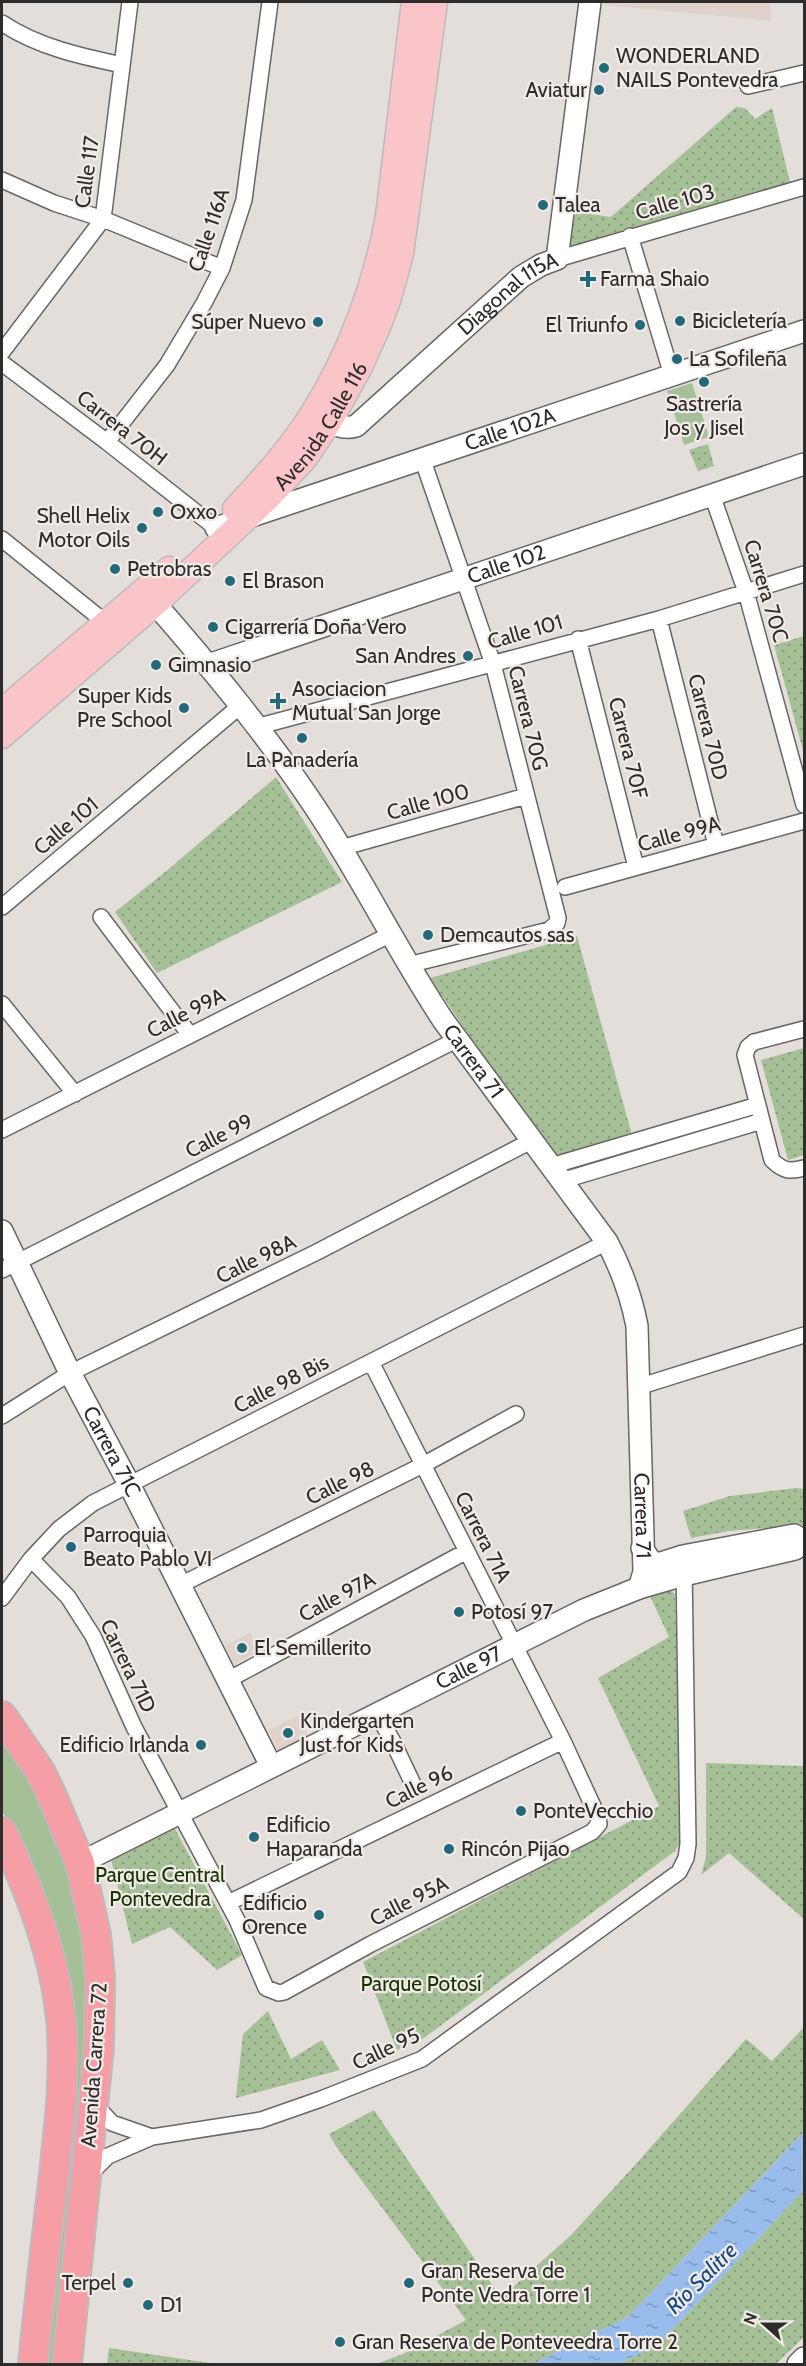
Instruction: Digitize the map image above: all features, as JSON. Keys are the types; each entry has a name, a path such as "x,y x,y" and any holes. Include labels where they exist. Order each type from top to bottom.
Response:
{"highway":[{"name":"Avenida Carrera 72","path":"2,1716 40,1771 80,1863 96,1935 100,1976 100,2030 68,2364"},
{"name":"Avenida Carrera 72","path":"2,1832 33,1901 56,1984 61,2018 62,2073 33,2364"}],"main road":[{"name":"Avenida Calle 116","path":"2,711 106,623 149,597 247,516 288,478 306,457 384,241 414,2"},
{"name":"Avenida Calle 116","path":"2,735 149,597 322,417 360,367 378,327 399,264 435,2"}],"street":[{"name":"Calle 117","path":"2,352 103,219 130,2"},
{"name":"Calle 116A","path":"107,442 167,365 222,268 244,200 270,2"},
{"name":"Diagonal 115A","path":"322,417 340,427 348,429 356,426 521,277 557,259 590,2"},
{"path":"2,23 29,39 78,56 122,64"},
{"path":"748,86 804,73"},
{"path":"2,180 54,203 103,219 222,268"},
{"name":"Calle 103","path":"557,259 804,187"},
{"path":"630,236 672,375"},
{"name":"Calle 102A","path":"216,528 804,331"},
{"name":"Carrera 70H","path":"2,363 216,528"},
{"name":"Carrera 70G","path":"408,965 549,930 557,923 558,913 493,664 422,458"},
{"name":"Calle 102","path":"208,665 804,464"},
{"name":"Carrera 70C","path":"712,495 746,592 804,805"},
{"path":"2,539 106,623"},
{"name":"Calle 101","path":"256,727 659,619 804,574"},
{"name":"Carrera 71","path":"149,597 208,665 302,788 341,848 408,965 456,1040 607,1242 625,1278 637,1326 644,1572 639,1587"},
{"name":"Carrera 70D","path":"659,619 716,845"},
{"name":"Carrera 70F","path":"578,639 636,867"},
{"name":"Calle 101","path":"2,907 240,706"},
{"name":"Calle 100","path":"341,848 526,796"},
{"name":"Calle 99A","path":"565,887 804,821"},
{"path":"101,917 190,1035"},
{"name":"Calle 99A","path":"2,1130 391,934"},
{"path":"2,1004 75,1094"},
{"path":"804,1029 754,1042 748,1047 745,1055 772,1160 782,1169 793,1171 804,1168"},
{"name":"Calle 99","path":"9,1265 456,1040"},
{"path":"556,1174 758,1104"},
{"path":"556,1174 762,1121"},
{"name":"Calle 98A","path":"2,1416 70,1373 317,1252 531,1141"},
{"name":"Carrera 71C","path":"2,1231 9,1265 129,1484 271,1766"},
{"name":"Calle 98 Bis","path":"2,1598 31,1559 68,1522 93,1503 607,1242"},
{"path":"638,1387 804,1335"},
{"name":"Carrera 71A","path":"370,1362 563,1741 598,1817 599,1824 596,1829"},
{"name":"Calle 98","path":"180,1585 423,1465 516,1414"},
{"name":"Calle 97","path":"642,1548 650,1560 655,1563 684,1565 795,1549 804,1541"},
{"name":"Calle 97A","path":"228,1680 466,1551"},
{"name":"Carrera 71D","path":"31,1559 68,1597 93,1636 134,1727 237,1920 265,1986 274,1992"},
{"name":"Calle 97","path":"80,1863 584,1610 684,1565"},
{"name":"Calle 95","path":"86,2178 108,2156 152,2137 261,2120 422,2059 679,1872 686,1858 688,1844 689,1772 684,1565"},
{"path":"377,1714 414,1786"},
{"name":"Calle 96","path":"228,1903 563,1741"},
{"name":"Calle 95A","path":"274,1992 284,1992 371,1944 596,1829"},
{"name":"Calle 95","path":"93,2104 112,2123 152,2137"},
{"path":"798,2364 804,2358"}],"shaded area":[{"path":"604,2 770,2 771,21 604,5"},
{"name":"El Semillerito","path":"250,1633 259,1651 234,1664 225,1645"},
{"name":"Kindergarten Just for Kids","path":"298,1715 308,1736 278,1750 268,1730"}],"green space":[{"path":"736,107 745,108 755,119 772,108 790,182 567,247 576,212 611,217"},
{"path":"692,383 709,437 684,445 667,391"},
{"path":"708,444 714,466 698,471 689,450"},
{"path":"804,636 804,754 774,645"},
{"path":"276,777 342,882 157,973 115,912"},
{"path":"577,936 632,1135 552,1157 430,978"},
{"path":"804,1048 804,1155 788,1160 761,1060"},
{"path":"804,1489 804,1525 729,1531 691,1538 683,1511 730,1496"},
{"name":"Parque Potosí","path":"664,1585 675,1594 681,1841 675,1851 424,2038 397,2050 363,1962 659,1806 598,1678 669,1637 649,1594"},
{"path":"2,1735 35,1792 65,1862 81,1918 87,1984 85,2042 53,2364 42,2364 71,2040 8,1821 2,1811"},
{"path":"706,1763 804,1766 804,1919 729,1853 701,1875 706,1857"},
{"name":"Parque Central Pontevedra","path":"174,1827 242,1955 217,1970 170,1927 132,1944 110,1855"},
{"path":"268,2011 291,2059 322,2040 340,2070 236,2098 243,2034"},
{"path":"804,2027 804,2132 629,2316 533,2364 376,2364 403,2354 466,2320 329,2134 374,2110 501,2298 571,2235 746,2039 772,2061"},
{"path":"804,2190 804,2337 776,2364 618,2364 652,2348 668,2334"},
{"path":"109,2348 217,2364 107,2364"}],"water":[{"name":"Río Salitre","path":"804,2132 804,2190 668,2334 652,2348 618,2364 533,2364 629,2316"}],"place":[{"name":"WONDERLAND NAILS Pontevedra","path":"604,68"},
{"name":"Aviatur","path":"599,90"},
{"name":"Talea","path":"543,205"},
{"name":"Farma Shaio","path":"588,279"},
{"name":"Bicicletería","path":"680,321"},
{"name":"Súper Nuevo","path":"318,322"},
{"name":"El Triunfo","path":"640,325"},
{"name":"La Sofileña","path":"677,359"},
{"name":"Sastrería Jos y Jisel","path":"704,382"},
{"name":"Oxxo","path":"158,512"},
{"name":"Shell Helix Motor Oils","path":"142,528"},
{"name":"Petrobras","path":"115,569"},
{"name":"El Brason","path":"230,581"},
{"name":"Cigarrería Doña Vero","path":"213,627"},
{"name":"San Andres","path":"468,656"},
{"name":"Gimnasio","path":"156,665"},
{"name":"Asociacion Mutual San Jorge","path":"278,701"},
{"name":"Super Kids Pre School","path":"184,708"},
{"name":"La Panadería","path":"302,738"},
{"name":"Demcautos sas","path":"428,935"},
{"name":"Parroquia Beato Pablo VI","path":"71,1547"},
{"name":"Potosí 97","path":"459,1612"},
{"name":"El Semillerito","path":"242,1648"},
{"name":"Kindergarten Just for Kids","path":"288,1733"},
{"name":"Edificio Irlanda","path":"201,1745"},
{"name":"PonteVecchio","path":"521,1811"},
{"name":"Edificio Haparanda","path":"254,1837"},
{"name":"Rincón Pijao","path":"449,1849"},
{"name":"Edificio Orence","path":"319,1915"},
{"name":"Terpel","path":"128,2283"},
{"name":"Gran Reserva de Ponte Vedra Torre 1","path":"409,2283"},
{"name":"D1","path":"148,2305"},
{"name":"Gran Reserva de Ponteveedra Torre 2","path":"340,2342"}]}
